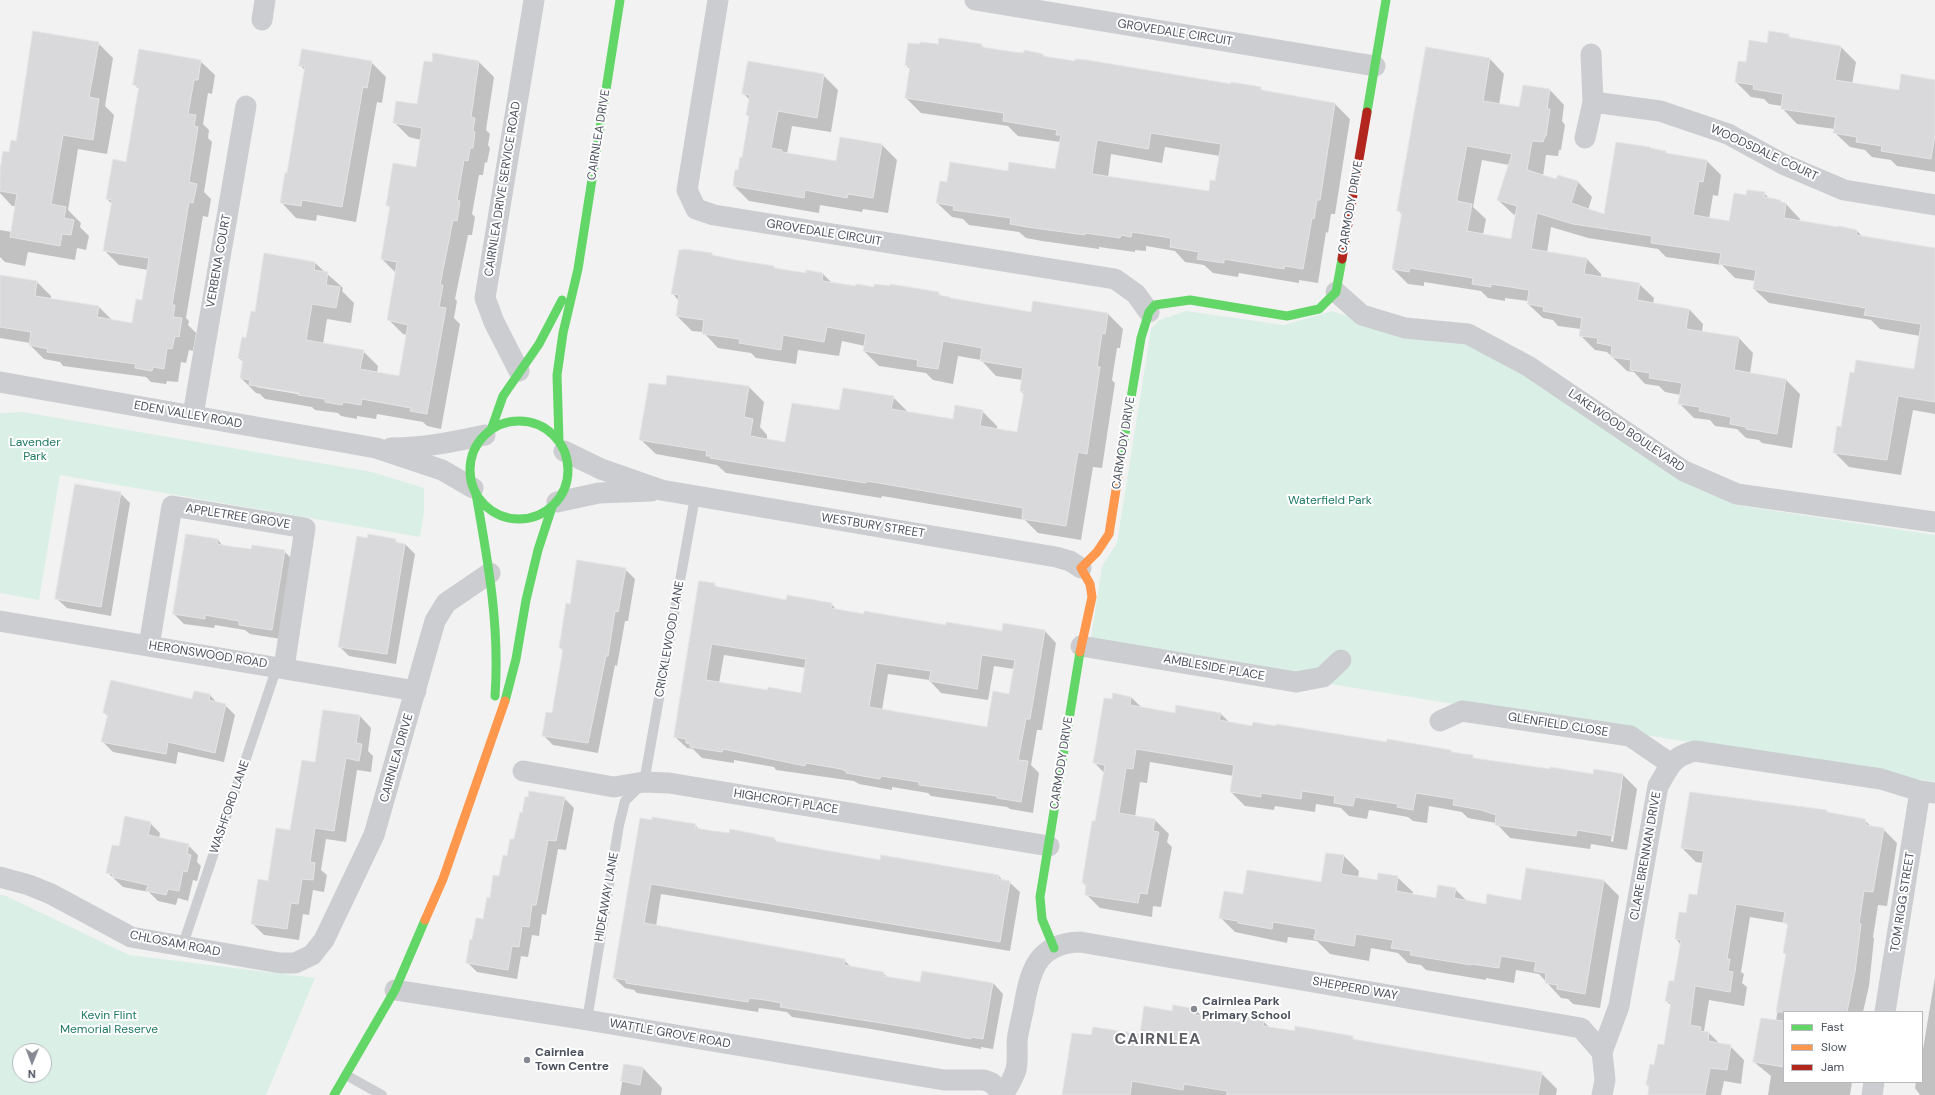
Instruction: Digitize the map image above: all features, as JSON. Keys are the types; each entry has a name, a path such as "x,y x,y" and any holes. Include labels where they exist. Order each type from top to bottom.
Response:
{"street":[{"name":"CAIRNLEA DRIVE SERVICE ROAD","path":"519,371 494,322 485,298 534,0"},
{"name":"CAIRNLEA DRIVE","path":"562,446 557,375 563,333 578,269 620,0"},
{"name":"GROVEDALE CIRCUIT","path":"718,0 687,190 696,209 714,215 1115,279 1136,294 1149,312"},
{"name":"GROVEDALE CIRCUIT","path":"975,0 1375,66"},
{"name":"CARMODY DRIVE","path":"1336,292 1386,0"},
{"path":"1585,138 1593,102 1592,54"},
{"name":"WOODSDALE COURT","path":"1593,102 1660,111 1720,131 1783,164 1844,190 1935,205"},
{"name":"VERBENA COURT","path":"193,415 246,106"},
{"name":"CAIRNLEA DRIVE","path":"488,433 503,396 519,371 540,344 578,269"},
{"path":"1149,312 1155,305 1190,300 1287,316 1319,309 1336,292"},
{"name":"LAKEWOOD BOULEVARD","path":"1336,292 1362,315 1405,328 1468,334 1528,366 1684,471 1737,494 1935,522"},
{"name":"CARMODY DRIVE","path":"1054,948 1042,919 1040,897 1081,646 1092,597 1090,584 1081,568 1097,552 1109,534 1141,338 1149,312"},
{"name":"EDEN VALLEY ROAD","path":"0,382 376,448 442,470 474,491"},
{"path":"334,1095 395,990 443,879 489,747 516,659 526,600 538,550 555,504 564,491 568,478 568,464 562,446 548,431 535,424 520,421 505,424 488,433 476,447 471,460 470,474 490,573 498,645 498,674 489,747"},
{"name":"EDEN VALLEY ROAD","path":"376,448 419,447 488,433"},
{"name":"WESTBURY STREET","path":"562,446 601,469 662,490 695,497 1056,557 1070,561 1081,568"},
{"name":"WESTBURY STREET","path":"555,504 599,493 662,490"},
{"path":"474,491 485,505 497,514 511,518 526,519 540,515 555,504"},
{"name":"APPLETREE GROVE","path":"149,646 172,506 305,528 280,667"},
{"name":"CAIRNLEA DRIVE","path":"312,956 324,940 374,835 435,621 446,603 490,573"},
{"name":"HERONSWOOD ROAD","path":"0,621 416,691"},
{"name":"AMBLESIDE PLACE","path":"1081,646 1296,682 1322,677 1341,660"},
{"name":"GLENFIELD CLOSE","path":"1440,721 1462,711 1630,736 1671,764"},
{"name":"CLARE BRENNAN DRIVE","path":"1602,1052 1619,1006 1658,786 1671,764 1681,755 1696,752 1881,779 1928,792"},
{"name":"HIGHCROFT PLACE","path":"523,771 614,787 644,782 669,783 1049,846"},
{"name":"TOM RIGG STREET","path":"1885,1011 1928,792"},
{"name":"CHLOSAM ROAD","path":"0,877 29,885 51,894 131,937 280,963 296,963 312,956"},
{"name":"SHEPPERD WAY","path":"1054,948 1066,943 1080,942 1582,1028 1602,1052"},
{"path":"993,1093 1007,1061 1018,1041 1028,980 1034,967 1043,954 1054,948"},
{"name":"WATTLE GROVE ROAD","path":"395,990 587,1020 944,1080 993,1093"},
{"path":"1602,1052 1605,1080 1602,1095"},
{"path":"1872,1095 1874,1083"}],"lane":[{"name":"CRICKLEWOOD LANE","path":"644,782 695,497"},
{"name":"WASHFORD LANE","path":"182,947 280,667"},
{"name":"HIDEAWAY LANE","path":"587,1020 619,825 625,801 644,782"},
{"path":"346,1075 382,1095"}],"green space":[{"name":"Waterfield Park","path":"1186,311 1284,325 1332,311 1406,336 1463,342 1520,371 1680,477 1736,505 1935,535 1935,782 1090,645 1102,566 1117,543 1151,329 1159,320"},
{"name":"Lavender Park","path":"23,412 372,472 424,488 424,511 420,537 60,475 39,600 0,593 0,413"},
{"name":"Kevin Flint Memorial Reserve","path":"0,895 6,896 129,955 315,978 266,1095 0,1095"}],"building":[{"path":"33,31 99,42 89,97 99,99 93,140 63,135 51,204 66,207 64,218 74,220 71,235 62,234 60,246 10,237 17,194 0,191 0,170 3,151 9,152 11,140 16,141"},
{"path":"1769,31 1789,34 1788,37 1841,46 1835,80 1899,90 1901,74 1935,80 1935,134 1931,159 1881,151 1882,146 1856,142 1857,137 1833,133 1836,117 1781,109 1783,94 1753,89 1754,85 1735,82 1738,61 1746,62 1749,40 1767,43"},
{"path":"939,38 982,44 981,47 1014,52 1024,53 1024,50 1043,54 1042,56 1075,61 1075,59 1087,60 1231,84 1231,82 1261,87 1261,90 1335,103 1320,200 1317,200 1314,219 1312,218 1303,269 1285,266 1284,269 1224,259 1224,263 1197,259 1199,252 1170,247 1171,238 1132,232 1131,237 1121,235 1120,238 1027,227 1010,224 1011,218 953,210 954,206 936,203 940,181 947,182 950,162 1008,171 1009,162 1055,169 1061,135 1056,135 1057,130 1003,121 1004,113 905,98 910,66 905,65 908,43 920,44 920,42 938,44","holes":["1151,133 1221,144 1215,181 1210,180 1209,191 1092,174 1097,140 1148,149"]},
{"path":"1426,47 1490,58 1483,101 1519,107 1523,85 1550,89 1547,109 1550,109 1546,136 1543,142 1532,141 1527,170 1556,179 1558,175 1578,181 1571,203 1604,214 1616,142 1650,147 1666,151 1666,153 1707,160 1703,182 1699,181 1693,215 1729,221 1734,193 1746,195 1747,190 1765,192 1764,197 1781,200 1780,202 1786,203 1784,218 1839,226 1857,230 1856,235 1935,248 1935,402 1898,396 1887,460 1833,453 1837,426 1841,427 1850,372 1854,373 1856,360 1914,369 1921,324 1864,315 1866,308 1753,289 1756,270 1719,264 1721,253 1651,243 1652,236 1573,224 1537,213 1531,249 1587,258 1584,274 1640,283 1637,300 1689,309 1686,329 1739,337 1734,370 1786,379 1777,434 1746,429 1746,427 1730,424 1731,417 1699,411 1700,407 1678,404 1682,383 1649,378 1650,373 1630,370 1631,360 1611,357 1612,346 1597,343 1598,338 1579,336 1582,318 1543,311 1544,307 1527,304 1529,290 1491,284 1491,287 1472,284 1473,278 1410,268 1409,272 1392,269 1402,212 1397,211","holes":["1467,146 1512,154 1497,200 1517,206 1511,239 1467,231 1472,204 1457,201"]},
{"path":"139,49 201,60 198,80 194,80 188,114 196,115 194,126 198,127 189,182 197,184 193,203 189,202 172,305 175,305 173,317 182,318 179,337 175,336 172,349 167,348 164,369 153,367 152,371 135,368 136,364 47,352 48,349 29,345 31,332 0,327 0,275 37,281 35,296 99,306 97,317 132,323 136,299 142,300 149,258 103,251 112,200 106,199 113,159 126,162 139,86 133,85"},
{"path":"302,49 372,61 367,88 363,87 342,207 302,200 301,206 280,203 285,173 287,173 305,66 299,66"},
{"path":"433,53 479,61 471,117 475,118 473,148 470,148 468,161 464,160 457,200 460,201 457,221 453,220 440,285 443,285 439,307 446,308 427,414 410,411 411,408 362,399 361,405 343,402 342,405 325,402 325,399 298,395 299,393 249,385 250,380 240,378 243,359 238,358 242,337 246,338 251,311 255,312 264,253 315,262 314,270 328,272 326,285 340,287 336,308 312,304 306,340 364,350 360,369 399,376 408,325 387,320 397,262 381,259 390,206 386,206 393,163 416,167 422,128 393,123 396,101 417,104 424,61 432,62"},
{"path":"748,61 824,74 817,118 778,111 771,148 782,150 782,152 836,161 840,137 882,144 873,198 848,194 847,198 805,190 804,198 733,186 735,170 738,170 740,157 742,158 749,116 746,115 750,95 742,94"},
{"path":"684,249 712,253 712,255 774,266 774,268 806,273 806,270 823,273 822,281 874,287 874,284 890,286 890,284 939,292 938,295 950,298 1031,312 1033,301 1108,313 1105,334 1102,333 1097,367 1100,367 1087,454 1078,452 1066,526 1022,519 1023,508 867,481 866,483 710,458 711,456 706,456 707,451 639,440 649,383 666,385 667,375 749,386 744,417 753,419 750,436 785,442 792,403 839,410 843,388 894,396 891,409 953,419 955,405 983,410 980,426 1017,432 1024,392 1020,391 1023,368 980,361 982,348 943,341 938,369 917,366 918,360 863,351 866,334 827,327 824,342 783,335 781,350 739,343 740,339 702,334 704,320 676,316 679,295 671,294 679,250"},
{"path":"75,484 121,492 101,607 55,599"},
{"path":"186,534 218,539 217,544 234,547 251,549 252,545 285,550 272,630 239,625 239,621 205,615 205,619 173,614"},
{"path":"368,534 396,539 395,542 405,544 387,654 338,647 357,536 367,538"},
{"path":"577,560 626,568 618,612 615,611 608,656 606,656 588,743 542,736 546,712 552,713 563,649 559,648 566,603 570,604"},
{"path":"699,581 715,583 714,586 786,600 787,595 832,603 831,608 864,614 864,611 946,625 946,622 1002,631 1003,623 1045,630 1030,719 1026,719 1018,760 1028,761 1021,802 997,798 997,796 919,785 919,782 881,776 880,779 846,773 846,771 841,769 806,763 805,766 723,749 722,752 690,747 690,744 686,743 686,739 674,737","holes":["712,644 806,659 801,693 768,687 767,690 706,680","982,655 1015,660 1009,694 993,691 987,727 869,707 876,663 931,671 929,681 977,689"]},
{"path":"111,680 192,699 194,691 210,694 209,700 226,704 215,753 168,742 166,754 101,742 108,714 103,713"},
{"path":"1113,693 1131,697 1130,705 1175,713 1176,705 1221,713 1219,720 1252,726 1253,722 1276,726 1276,724 1387,742 1387,739 1451,750 1451,752 1473,755 1473,758 1550,769 1550,767 1593,774 1594,769 1623,774 1613,836 1577,830 1576,836 1495,825 1496,815 1481,810 1453,805 1454,799 1416,793 1413,810 1397,807 1398,804 1355,797 1353,806 1334,803 1335,796 1302,791 1301,799 1261,793 1261,797 1230,792 1234,765 1136,749 1133,769 1126,768 1119,813 1155,819 1153,831 1159,832 1147,894 1140,893 1138,903 1085,895 1086,884 1082,883 1092,821 1095,821 1105,765 1093,763 1104,698 1112,699"},
{"path":"323,710 360,715 356,743 362,744 359,761 346,758 334,831 315,828 310,862 315,863 313,880 302,879 298,904 291,903 287,929 251,924 258,879 268,881 276,828 290,830 302,760 315,762"},
{"path":"529,791 565,797 556,841 548,840 536,905 532,905 529,927 522,926 519,947 512,946 508,970 466,963 470,939 472,940 476,918 483,919 487,897 490,898 493,875 499,876 503,855 507,856 510,839 514,839 520,812 522,813 525,797 528,797"},
{"path":"1690,792 1827,810 1827,812 1865,819 1866,825 1884,828 1873,892 1864,891 1859,923 1861,924 1855,972 1847,1011 1776,1012 1786,954 1783,953 1788,923 1783,923 1785,912 1736,904 1727,959 1730,959 1728,971 1733,972 1730,992 1695,986 1690,1025 1701,1027 1700,1031 1709,1032 1708,1041 1731,1045 1727,1070 1710,1068 1705,1095 1648,1095 1649,1085 1646,1085 1650,1064 1654,1065 1658,1044 1664,1045 1671,1002 1665,1001 1669,981 1674,981 1681,940 1675,939 1679,912 1686,913 1689,894 1697,895 1704,851 1681,848"},
{"path":"125,816 151,822 148,835 189,844 187,854 191,855 187,872 183,871 179,891 168,889 166,895 146,891 148,885 112,877 113,874 106,873 112,845 119,846"},
{"path":"652,817 696,824 695,828 729,833 730,829 775,838 774,841 880,860 881,855 999,875 998,879 1010,881 1000,942 651,884 644,923 845,959 844,965 884,972 883,976 920,982 922,971 993,983 983,1039 971,1037 971,1039 925,1030 780,1007 781,1003 765,1000 749,998 748,1002 626,983 626,980 613,978 640,818 652,820"},
{"path":"1326,853 1344,855 1341,874 1377,880 1378,873 1398,876 1396,891 1436,898 1438,885 1456,888 1454,898 1486,904 1487,894 1521,900 1526,868 1604,880 1585,994 1557,989 1557,985 1545,983 1546,973 1534,971 1536,962 1501,956 1499,968 1471,965 1410,955 1411,951 1391,948 1393,940 1356,934 1354,946 1314,939 1316,929 1273,922 1272,929 1219,918 1224,891 1243,894 1247,870 1321,882"},
{"path":"1173,1005 1196,1009 1195,1015 1239,1022 1240,1016 1264,1020 1263,1026 1295,1031 1295,1026 1353,1036 1352,1039 1542,1072 1538,1095 1227,1095 1227,1091 1184,1084 1183,1090 1132,1081 1130,1095 1062,1095 1072,1033 1091,1035 1093,1027 1140,1034 1144,1006 1172,1011"},
{"path":"1761,1018 1783,1021 1783,1067 1753,1062"},
{"path":"624,1064 643,1067 640,1085 621,1081"}],"traffic: fast":[{"path":"559,441 557,375 563,333 578,269 620,0"},
{"path":"1367,112 1386,0"},
{"path":"1121,458 1141,338 1149,312 1155,305 1190,300 1287,316 1319,309 1336,292 1342,259"},
{"path":"491,430 503,396 539,344 562,300"},
{"path":"519,421 538,425 554,435 564,451 568,470 564,489 554,505 538,515 519,519 500,515 484,505 474,489 470,470 474,451 484,435 500,425 519,421"},
{"path":"476,494 492,594 496,645 495,696"},
{"path":"505,701 516,659 526,600 538,550 552,507"},
{"path":"1054,948 1042,919 1040,897 1080,652"},
{"path":"334,1095 395,990 425,920"}],"traffic: slow":[{"path":"1080,652 1092,597 1090,584 1081,568 1097,552 1109,534 1121,458"},
{"path":"425,920 443,879 505,701"}],"traffic: jam":[{"path":"1342,259 1367,112"}],"place":[{"name":"Cairnlea Park Primary School","path":"1194,1009"},
{"name":"Cairnlea Town Centre","path":"527,1060"}],"district":[{"name":"CAIRNLEA","path":"1158,1040"}]}
